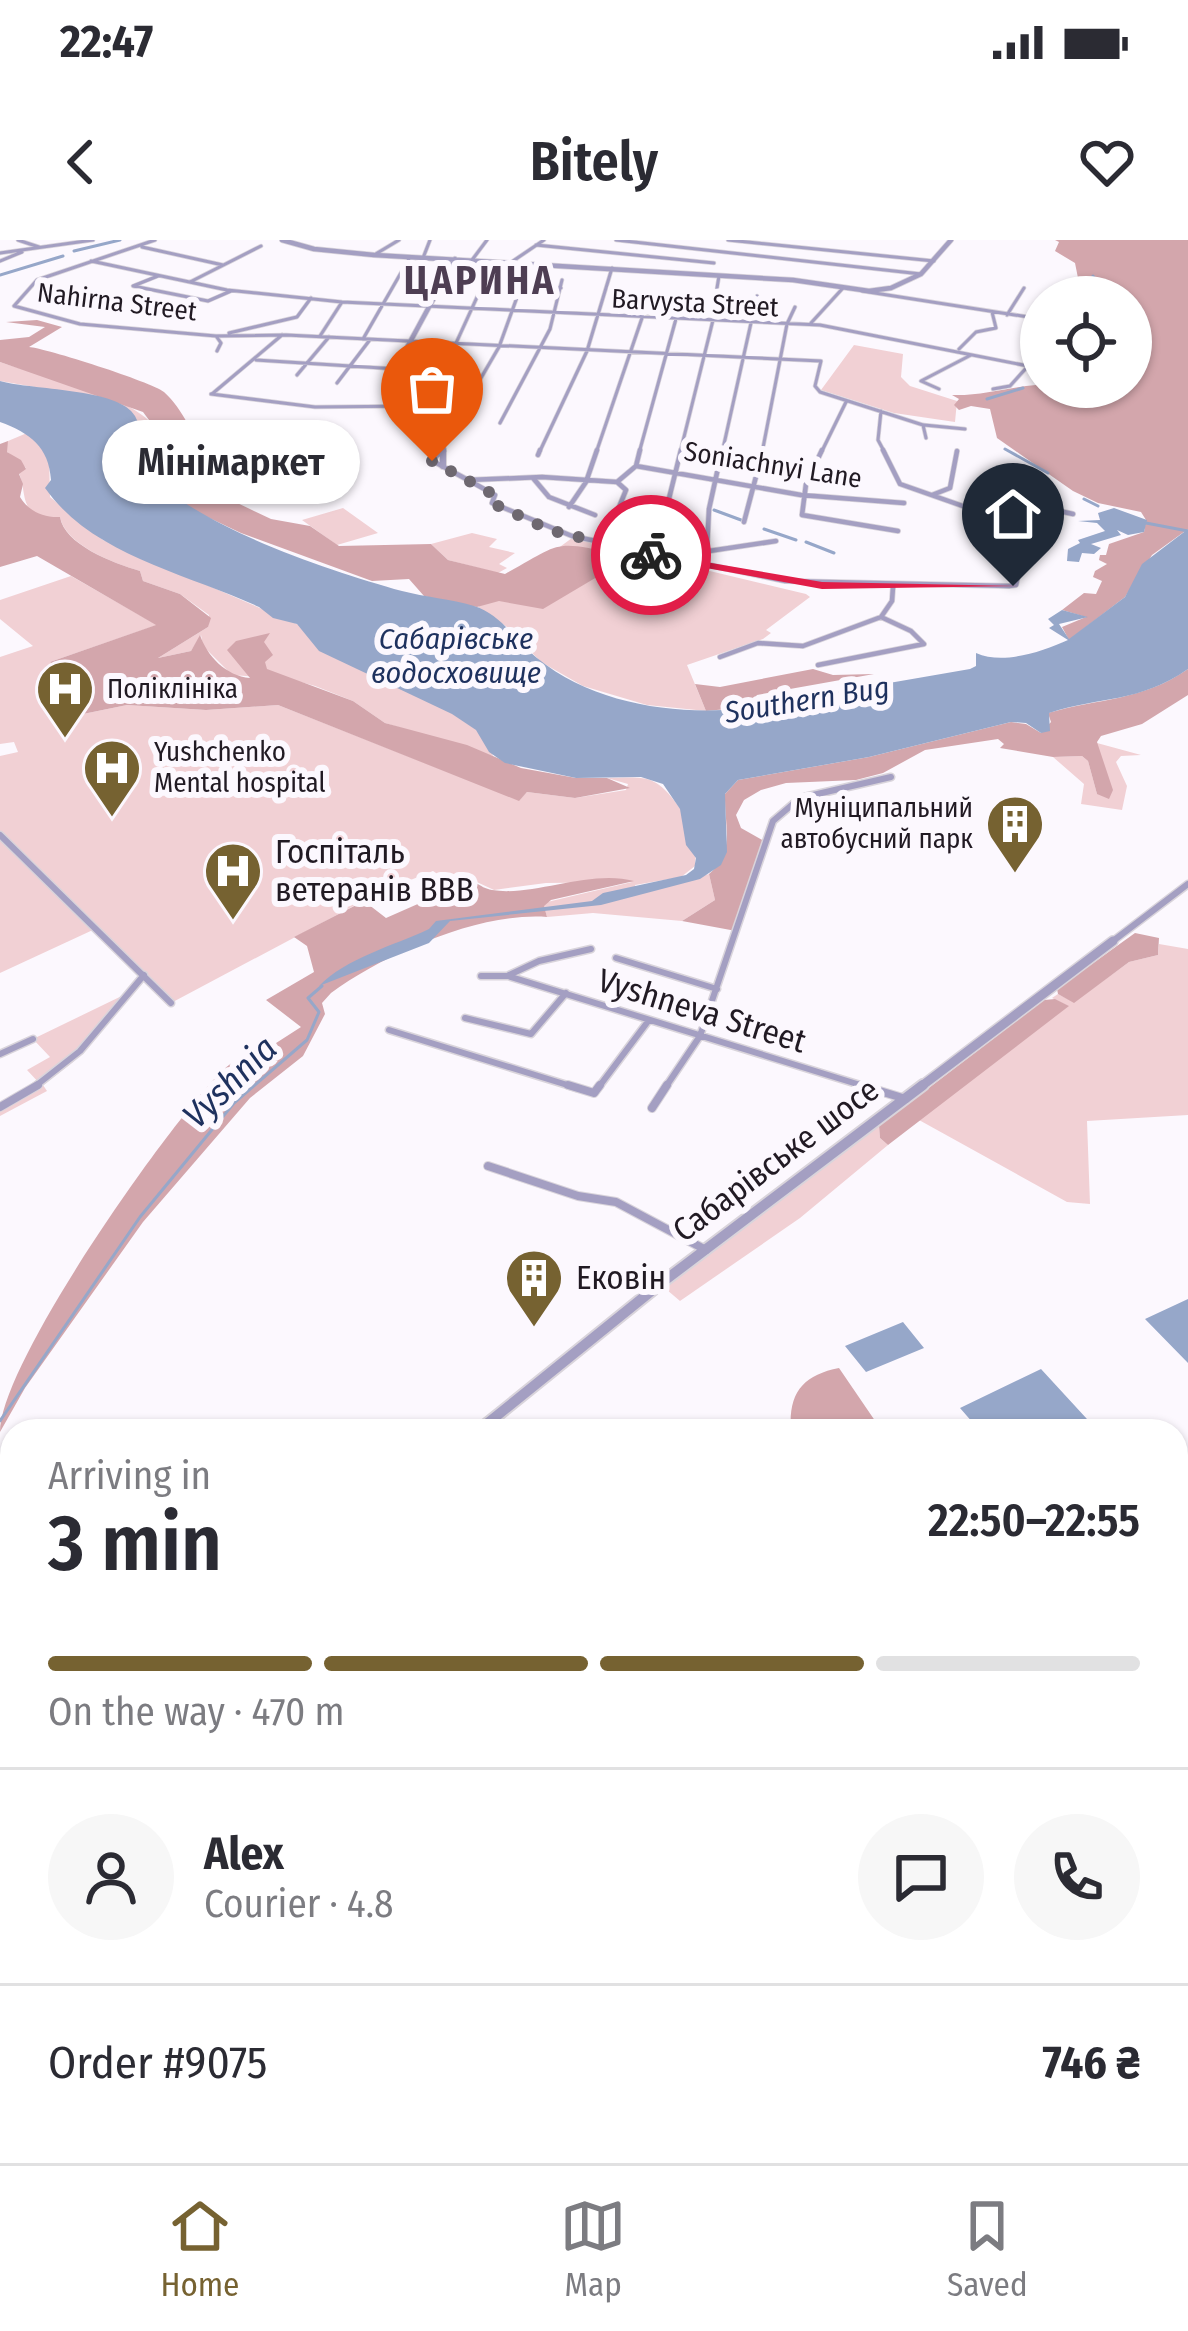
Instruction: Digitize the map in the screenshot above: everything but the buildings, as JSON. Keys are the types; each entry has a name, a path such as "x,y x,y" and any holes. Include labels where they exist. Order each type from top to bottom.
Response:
{"street":[{"path":"18,240 41,248"},
{"path":"0,253 93,240"},
{"name":"Nahirna Street","path":"155,240 29,284 15,309 121,329 183,330 213,336 221,343 217,351"},
{"path":"282,240 374,255 612,268 843,288 1020,317"},
{"path":"374,255 399,240"},
{"path":"423,258 430,240"},
{"path":"472,260 488,240"},
{"path":"510,262 544,240"},
{"path":"616,240 920,274"},
{"path":"694,274 707,272 732,240 934,261"},
{"path":"861,291 886,290 920,274 951,240"},
{"path":"536,245 714,263"},
{"path":"138,246 223,265"},
{"path":"189,283 261,246"},
{"path":"0,261 21,250"},
{"path":"337,382 350,367 410,257"},
{"path":"397,369 454,260"},
{"name":"Barvysta Street","path":"91,261 189,283 342,302 812,325 1028,366 1010,386 993,389"},
{"path":"538,455 587,352 612,268"},
{"path":"158,276 133,286 208,302 232,290"},
{"path":"717,288 719,276"},
{"path":"467,402 499,347 524,278"},
{"path":"500,423 540,349 562,280"},
{"path":"443,282 561,288"},
{"path":"282,335 211,394 316,407 416,406 430,400 431,384 457,344 483,284"},
{"path":"812,325 843,288"},
{"path":"569,507 586,482 631,353 646,292"},
{"path":"1007,315 1020,294"},
{"path":"707,549 709,508 757,296"},
{"path":"616,482 636,466 682,297"},
{"path":"213,336 297,316 310,298"},
{"path":"655,555 718,300"},
{"path":"319,337 342,302"},
{"path":"744,522 795,307"},
{"path":"958,350 976,332 996,328 992,313"},
{"path":"213,336 282,335 821,361 815,388 923,425 965,429"},
{"path":"297,375 329,338"},
{"path":"939,389 921,381 972,354"},
{"path":"256,360 397,369 431,384"},
{"path":"416,377 421,386 416,406"},
{"path":"846,402 801,495 804,517 898,531"},
{"path":"416,406 442,426 443,466 495,495 492,503 537,526 604,544 785,581 893,587 1013,586 1021,576 1023,552"},
{"path":"880,411 878,440 896,470 895,481 980,512 1055,510 1073,514"},
{"path":"923,425 926,438"},
{"path":"932,495 950,488 957,452"},
{"name":"Soniachnyi Lane","path":"636,466 801,495 904,503"},
{"path":"533,478 549,496 595,515"},
{"path":"468,481 533,478 616,482 627,487 604,544"},
{"path":"669,558 776,541"},
{"path":"720,657 758,643 803,646 880,616 892,601 893,587"},
{"path":"818,665 924,644 911,631 880,616"},
{"path":"652,1108 700,1036 769,827 777,815 800,798 891,777"},
{"path":"0,835 171,1003"},
{"path":"1113,941 1188,884"},
{"name":"Сабарівське шосе","path":"493,1419 706,1250 1113,941"},
{"path":"508,976 538,961 591,950"},
{"path":"616,958 717,989"},
{"path":"0,1107 73,1062 144,976"},
{"name":"Vyshneva Street","path":"481,976 508,976 907,1100"},
{"path":"465,1018 531,1034 566,993"},
{"path":"389,1030 594,1093 649,1020"},
{"path":"0,1054 33,1039"},
{"path":"488,1166 578,1196 616,1202 706,1250"}],"shaded area":[{"path":"1055,240 1188,240 1188,529 1152,555 1125,597 1069,640 1062,627 1086,617 1062,610 1084,593 1096,594 1102,581 1093,577 1095,571 1107,564 1099,560 1100,555 1106,555 1109,544 1144,532 1146,520 1141,512 1098,503 1073,491 997,438 990,409 971,406 959,410 954,405 959,399 952,395 1020,387 1020,408 1152,408 1152,276 1078,276 1075,263 1055,251 1059,242"},
{"path":"37,320 62,327 29,347 98,366 164,392 208,453 196,474 231,500 271,519 310,526 339,546 431,544 448,560 505,574 558,547 619,555 604,563 607,571 543,609 499,601 477,607 424,596 409,579 372,581 241,533 182,505 146,471 147,453 161,436 143,412 0,362 0,340 29,337 45,327 6,322"},
{"path":"854,345 903,354 901,377 910,386 957,401 955,422 894,413 821,390"},
{"path":"0,362 112,398 150,421 161,436 147,453 81,395 0,381"},
{"path":"27,433 49,456 50,497 103,540 297,624 483,723 493,756 385,723 353,701 315,686 290,679 232,675 203,646 201,635 191,651 158,658 208,627 209,615 180,594 143,581 140,571 80,544 60,517 31,510 19,473 26,468 5,450 8,441"},
{"path":"8,441 7,452 26,469 19,474 20,497 27,506 42,515 60,517 80,544 140,571 143,581 180,594 211,618 208,627 158,658 191,651 200,635 219,664 250,678 227,650 236,641 270,633 264,642 273,655 265,662 267,669 353,701 385,723 467,745 521,768 607,778 630,788 575,798 527,792 519,801 278,705 206,710 127,705 83,714 51,712 81,687 50,662 156,625 37,556 0,567 0,444"},
{"path":"343,508 378,533 337,545 302,520"},
{"path":"472,533 497,539 489,547 515,553 499,564 507,568 498,573 448,560 431,544"},
{"path":"572,538 810,597 766,630 771,633 763,639 687,665 706,711 647,705 583,686 541,662 507,627 478,607"},
{"path":"71,576 157,625 50,662 80,685 83,714 127,705 206,710 278,705 519,800 527,792 575,798 626,790 628,784 607,778 651,781 666,791 694,831 695,866 681,877 635,885 638,894 709,874 715,900 682,921 593,913 547,917 544,907 492,915 632,882 546,883 494,890 466,877 451,883 433,871 378,893 171,1003 95,929 0,973 0,756 18,752 14,742 0,744 0,657 33,646 0,619 0,600"},
{"path":"813,669 833,675 874,674 757,695 748,707 706,711 695,684 720,687"},
{"path":"1188,669 1188,695 1142,724 1101,736 1097,742 1113,790 1109,799 1097,794 1088,761 1082,756 1053,757 1000,748 1004,744 998,739 925,750 883,773 856,780 786,783 761,790 744,800 736,815 741,828 764,841 736,931 682,921 715,900 709,874 723,857 725,794 738,780 869,757 1011,722 1041,733 1051,722 1048,713 1137,693"},
{"path":"1097,743 1141,755 1121,756 1116,762 1127,786 1122,810 1081,804 1084,784 1053,757 1082,756 1088,761 1097,794"},
{"path":"458,877 487,889 508,891 599,878 634,881 551,900 544,906 547,917 493,921 434,938 331,993 322,1003 325,1014 303,1056 250,1098 143,1222 7,1419 3,1419 27,1354 56,1302 164,1141 224,1069 251,1050 259,1054 301,1027 266,1000 314,972 307,946 294,937 364,901 386,918 445,892"},
{"path":"1135,933 1159,938 1158,955 1129,962 1074,1003 1058,994 1057,989"},
{"path":"1159,944 1188,949 1188,1115 1087,1121 1090,1204 1067,1202 919,1120 1068,1006 1052,998 1058,994 1074,1002 1129,962 1158,955"},
{"path":"132,991 73,1062 43,1085 47,1091 0,1116 0,1107 41,1085 27,1070 50,1057 33,1039"},
{"path":"1044,1000 1069,1006 888,1145 880,1138 879,1126"},
{"path":"879,1126 880,1138 888,1145 800,1218 680,1301 660,1284"},
{"path":"839,1368 874,1419 791,1419 795,1396 816,1375"}],"water":[{"name":"Сабарівське водосховище","path":"0,381 94,395 126,407 141,430 146,471 197,510 265,544 338,571 484,610 559,673 633,703 686,710 739,709 970,669 976,666 976,653 998,658 1034,653 1068,640 1049,628 1054,625 1048,619 1062,610 1088,617 1059,624 1069,639 1125,597 1142,564 1188,529 1188,669 1153,688 1049,713 1050,731 1041,733 1026,723 1011,722 869,757 738,780 725,794 727,852 721,865 700,879 601,905 450,921 429,943 319,986 343,968 429,929 436,921 592,901 603,893 686,875 694,869 696,858 686,845 680,809 663,784 641,777 576,778 505,763 489,752 476,730 319,651 297,624 273,618 259,607 115,547 65,511 45,488 51,480 42,450 20,431 0,422"},
{"path":"1114,508 1147,520 1144,532 1128,535 1117,530 1121,535 1091,544 1101,548 1094,554 1082,553 1079,562 1067,561 1068,549 1078,540 1105,531 1097,523 1078,521 1100,520 1098,513"},
{"path":"1188,1299 1188,1363 1145,1319"},
{"path":"903,1322 924,1348 866,1372 845,1346"},
{"path":"1041,1369 1087,1419 970,1419 960,1408"}],"waterway":[{"path":"74,251 120,240"},
{"path":"0,275 63,256"},
{"path":"987,399 1020,389"},
{"path":"1005,449 1048,473"},
{"path":"1084,499 1098,506"},
{"path":"714,510 741,520"},
{"path":"1146,523 1188,531"},
{"path":"764,529 796,540"},
{"path":"806,542 834,553"},
{"name":"Vyshnia","path":"1,1419 140,1217 234,1103 307,1040 319,1012 308,998 322,986"}],"way so far":[{"path":"432,461 495,495 492,503 537,526 651,555"}],"place":[{"name":"Мінімаркет","path":"432,461"},
{"name":"Поліклініка","path":"65,740"},
{"name":"Yushchenko Mental hospital","path":"112,819"},
{"name":"Муніципальний автобусний парк","path":"1015,875"},
{"name":"Госпіталь ветеранів ВВВ","path":"233,922"},
{"name":"Ековін","path":"534,1329"}],"district":[{"name":"ЦАРИНА","path":"480,281"}],"route":[{"path":"651,555 822,585 1013,586"}],"water label":[{"name":"Southern Bug","path":"807,700"}]}
